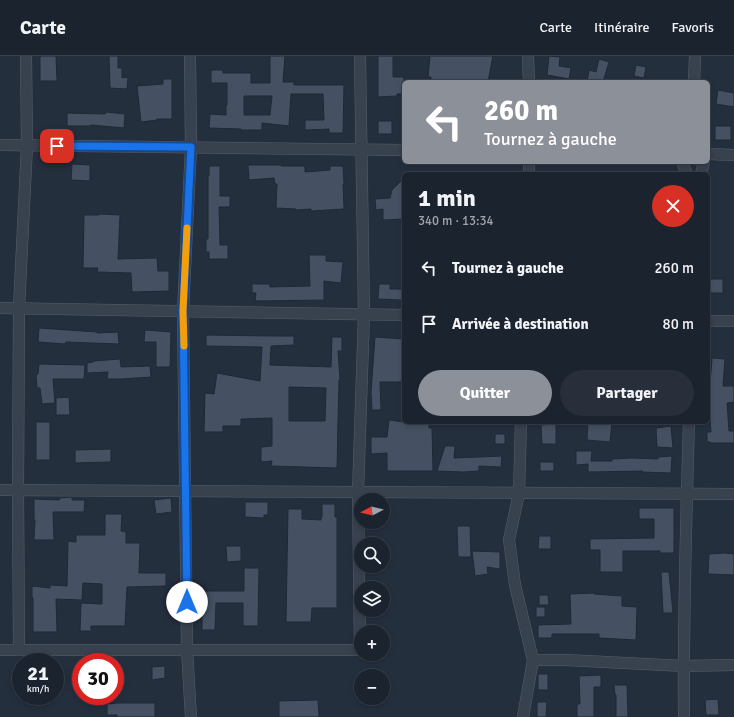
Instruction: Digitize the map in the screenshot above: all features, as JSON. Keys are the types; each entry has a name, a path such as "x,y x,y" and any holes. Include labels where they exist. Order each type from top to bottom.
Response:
{"street":[{"path":"19,650 19,308 28,145 26,56"},
{"path":"190,56 191,147 183,311 187,650 191,717"},
{"path":"0,650 360,650 358,492 364,314 360,56"},
{"path":"528,56 528,80"},
{"path":"694,80 695,56"},
{"path":"0,145 402,150"},
{"path":"710,154 734,155"},
{"path":"0,308 402,315"},
{"path":"710,320 734,321"},
{"path":"521,424 519,493 509,540 516,585 533,660 523,717"},
{"path":"684,717 689,424"},
{"path":"0,490 734,494"},
{"path":"533,660 566,660 684,666 734,665"}],"building":[{"path":"40,56 56,56 57,81 40,81"},
{"path":"109,56 118,56 118,68 122,68 122,78 128,77 127,89 110,88"},
{"path":"270,56 285,56 283,82 294,82 294,85 344,85 343,133 329,133 329,129 305,130 305,120 324,120 323,94 291,94 289,126 262,123 262,130 209,128 210,114 226,115 227,105 227,83 211,83 211,70 223,70 223,73 251,73 251,83 270,83","holes":["244,96 272,96 270,115 244,115"]},
{"path":"378,56 393,56 393,77 404,77 404,80 402,80 402,94 397,94 397,96 378,97"},
{"path":"430,56 493,56 488,80 431,80 431,77 428,77"},
{"path":"549,56 560,57 559,66 571,68 569,79 547,75"},
{"path":"599,59 609,62 604,80 587,80 589,70 596,72"},
{"path":"636,65 646,67 644,78 634,76"},
{"path":"163,79 172,79 172,119 157,119 141,122 137,86 163,84"},
{"path":"718,90 734,93 734,107 716,104"},
{"path":"106,112 125,114 124,128 91,125 67,126 67,113 105,114"},
{"path":"378,121 392,121 392,134 378,134"},
{"path":"715,126 731,126 731,140 715,140"},
{"path":"72,164 90,165 90,181 71,180"},
{"path":"248,165 305,166 305,172 330,170 330,166 343,166 344,209 311,211 311,209 296,210 276,208 277,184 275,184 274,178 249,180"},
{"path":"209,166 220,166 220,196 230,196 230,207 219,207 220,245 228,245 228,259 209,259 209,252 206,252 206,239 208,239"},
{"path":"402,180 402,219 383,220 383,209 376,210 375,199 390,198 392,190"},
{"path":"84,215 120,215 118,259 157,258 158,271 169,271 169,291 132,292 131,273 97,272 98,268 83,268"},
{"path":"309,255 326,255 326,261 343,262 341,283 324,281 324,300 255,301 256,293 252,293 252,284 270,284 270,287 310,286"},
{"path":"710,279 723,279 723,293 710,293"},
{"path":"379,284 390,284 390,289 402,289 402,300 378,299"},
{"path":"39,328 97,333 118,332 119,344 66,342 65,344 38,342"},
{"path":"145,330 171,332 170,367 156,367 156,342 144,342"},
{"path":"206,335 294,336 294,345 271,346 270,365 331,367 332,337 342,337 342,351 338,351 340,380 337,468 271,466 272,461 261,462 261,447 272,446 272,418 241,419 241,426 223,426 223,432 204,432 205,393 214,394 217,373 260,381 262,347 206,346","holes":["289,387 326,388 325,421 289,421"]},
{"path":"375,337 402,339 402,382 380,382 381,410 372,410 371,392"},
{"path":"712,358 725,359 723,386 734,386 734,402 727,403 729,431 734,431 734,443 707,442 707,432 711,432 710,384"},
{"path":"120,359 121,367 150,366 151,377 107,379 108,372 87,373 87,363 93,361"},
{"path":"39,364 85,365 84,379 53,379 55,403 42,404 40,388 37,388 36,375 38,374"},
{"path":"69,397 70,415 56,415 56,398"},
{"path":"389,420 402,422 402,424 429,424 429,428 432,428 433,471 387,471 387,453 371,454 371,437 387,437"},
{"path":"36,422 50,422 50,460 36,460"},
{"path":"556,424 556,444 542,444 541,425"},
{"path":"588,424 612,424 610,442 587,440"},
{"path":"671,426 673,448 657,447 656,428"},
{"path":"495,434 505,434 505,444 495,444"},
{"path":"445,446 455,446 454,458 502,456 501,467 479,466 479,471 463,472 437,471"},
{"path":"111,449 111,462 75,463 75,450"},
{"path":"576,451 592,451 591,461 612,461 612,459 632,458 658,459 658,457 672,456 671,473 642,472 643,471 588,472 588,464 576,465"},
{"path":"540,462 554,462 554,471 540,471"},
{"path":"72,497 72,500 85,500 84,512 53,512 54,540 34,540 34,499 59,500 60,498"},
{"path":"171,498 172,512 156,514 154,500"},
{"path":"245,502 268,502 268,515 264,515 264,518 245,517"},
{"path":"322,504 335,504 335,517 337,517 337,608 312,608 311,622 286,622 288,509 302,509 302,519 321,520"},
{"path":"639,508 674,508 674,553 660,553 660,551 623,551 623,572 600,572 600,550 590,550 590,539 654,538 654,519 639,519"},
{"path":"105,514 122,514 121,531 126,532 126,543 140,543 139,573 166,573 166,586 127,587 125,626 91,626 91,631 80,631 81,603 102,604 102,584 83,583 82,600 56,599 57,632 33,632 32,586 50,588 50,585 67,586 68,541 76,542 76,535 105,535"},
{"path":"457,526 470,526 471,557 458,557"},
{"path":"539,536 551,536 551,549 538,549"},
{"path":"226,546 241,546 241,561 227,562"},
{"path":"472,551 500,552 500,569 487,567 488,574 475,576"},
{"path":"709,554 734,554 734,575 708,574"},
{"path":"244,568 259,568 258,626 243,626 243,603 216,603 215,630 202,630 203,591 244,591"},
{"path":"661,572 669,572 673,613 663,613"},
{"path":"594,593 622,596 622,606 637,607 636,640 599,638 599,634 552,634 552,638 538,638 538,625 571,624 570,594"},
{"path":"539,595 548,595 549,605 539,605"},
{"path":"536,607 545,607 545,617 536,617"},
{"path":"165,666 165,678 152,680 152,667"},
{"path":"538,674 548,674 548,690 538,690"},
{"path":"601,675 601,687 594,687 594,717 577,717 577,704 580,704 579,676"},
{"path":"614,685 627,685 628,717 616,717 616,695"},
{"path":"718,699 719,715 706,715 705,700"},
{"path":"318,700 319,717 279,717 279,701"},
{"path":"537,702 547,702 546,717 537,717"},
{"path":"124,703 155,703 155,717 117,717 117,715 107,715 107,705 124,705"}],"slow traffic":[{"path":"184,346 183,311 187,228"}],"route":[{"path":"57,146 191,147 183,311 187,602"}]}
